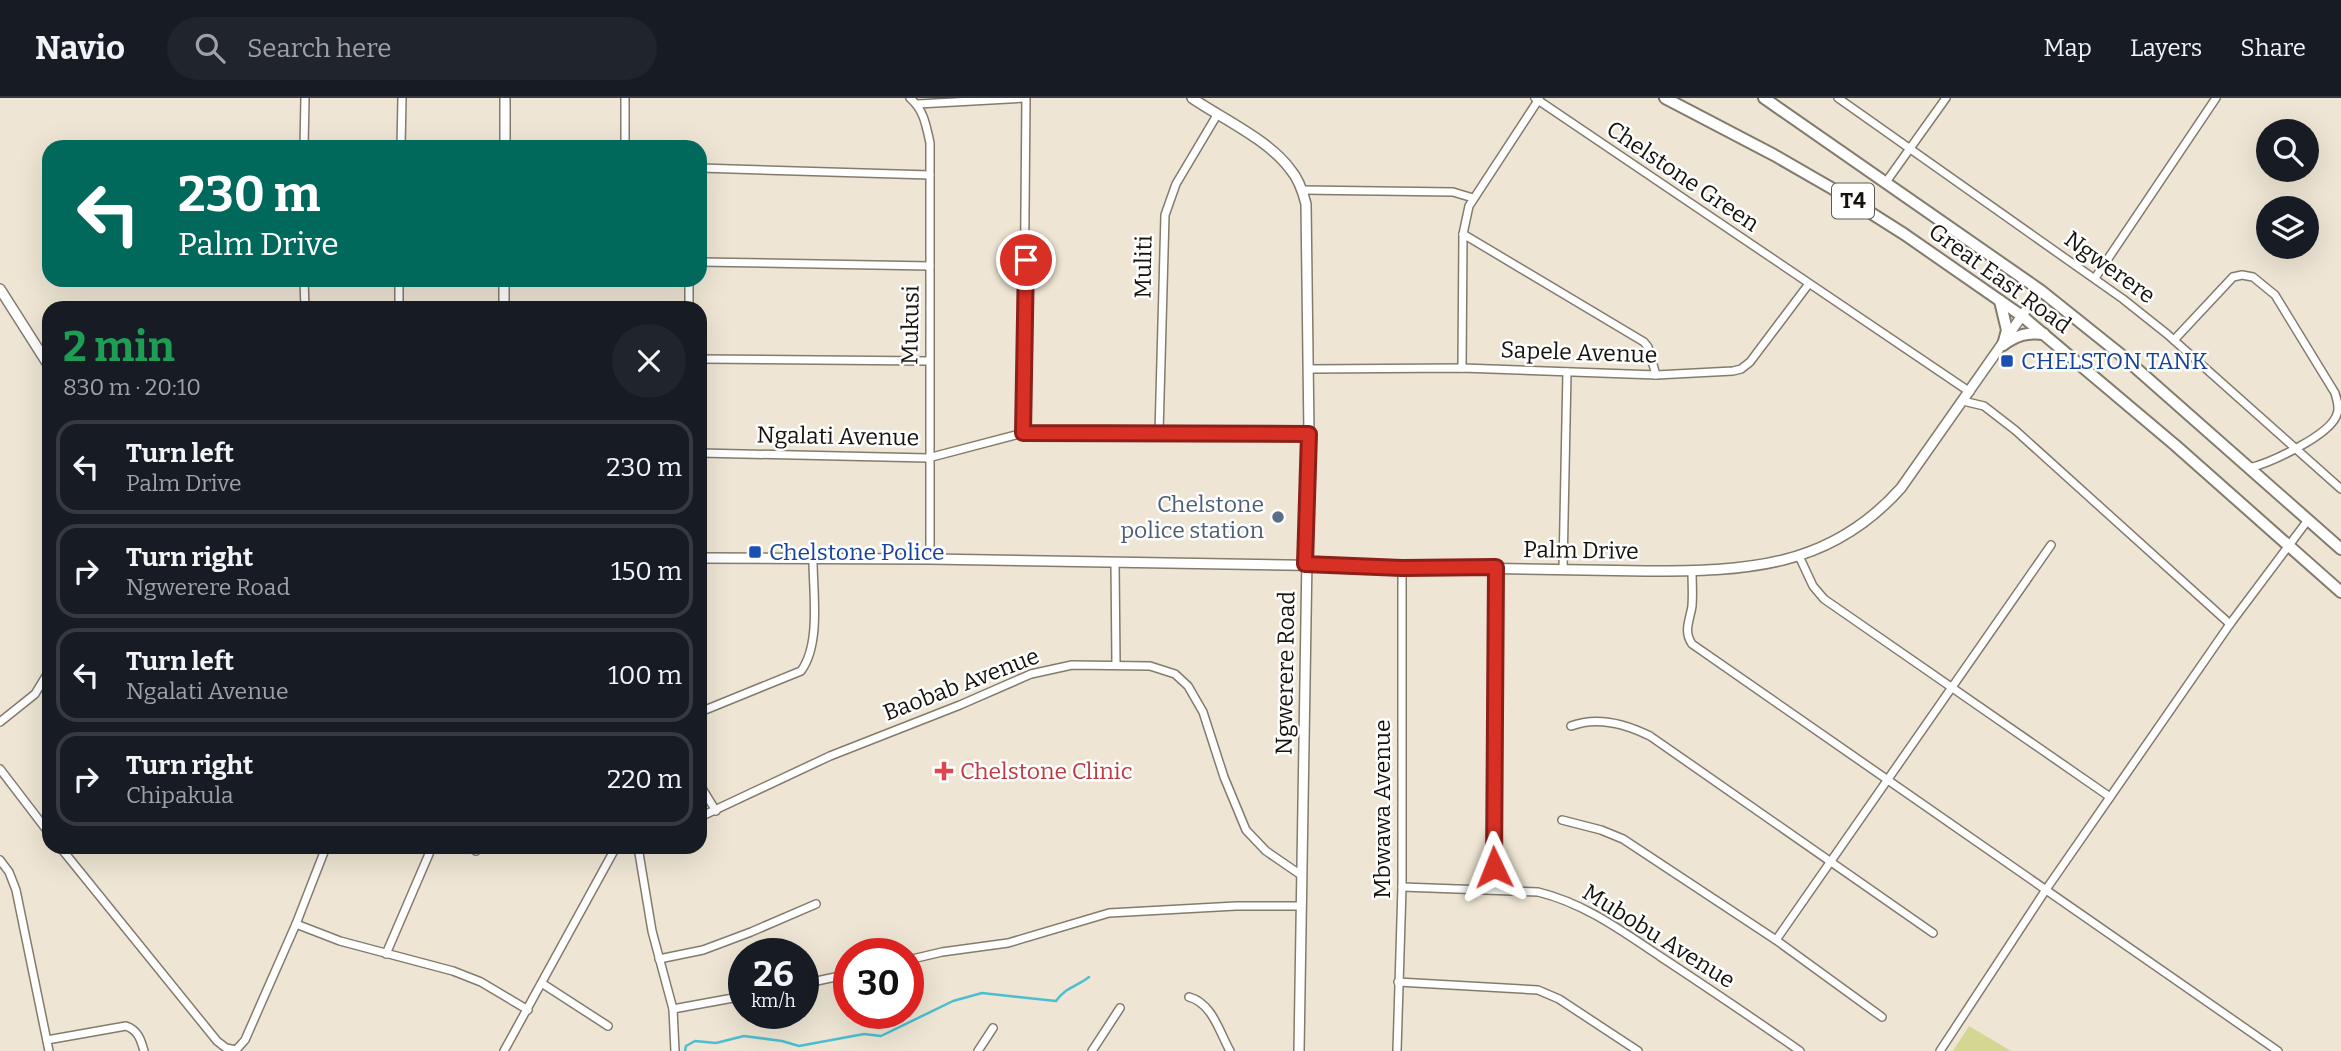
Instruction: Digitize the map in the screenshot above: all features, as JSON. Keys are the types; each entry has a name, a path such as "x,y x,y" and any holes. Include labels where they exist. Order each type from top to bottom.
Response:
{"main road":[{"name":"Great East Road","path":"1665,98 1833,189 2022,316 2156,428 2341,592"},
{"name":"Great East Road","path":"1764,98 2040,290 2120,354 2341,549"},
{"path":"2000,301 2007,330 2003,345"},
{"path":"2003,345 2015,336 2029,332 2044,334"}],"street":[{"path":"303,140 305,98"},
{"path":"401,140 402,98"},
{"path":"505,98 505,140"},
{"path":"625,98 625,140"},
{"path":"910,98 918,104 1026,98 1023,433"},
{"name":"Ngwerere Road","path":"1192,98 1260,142 1281,159 1291,169 1306,204 1309,434 1299,1051"},
{"name":"Ngwerere","path":"1838,98 2095,278 2174,340 2341,489"},
{"path":"1886,182 1946,98"},
{"path":"2095,278 2216,98"},
{"path":"1461,368 1463,234 1473,198 1538,99"},
{"name":"Chelstone Green","path":"1538,99 1808,285 1970,392"},
{"name":"Mukusi","path":"918,104 930,143 930,559"},
{"name":"Muliti","path":"1159,433 1165,215 1177,184 1217,115"},
{"path":"707,168 930,175"},
{"path":"1302,190 1453,192 1473,198"},
{"path":"1463,234 1643,342 1648,347 1656,375"},
{"path":"707,262 930,266"},
{"path":"2174,340 2233,277 2253,277 2275,295 2335,393 2339,405 2334,420 2298,449 2249,468"},
{"name":"Sapele Avenue","path":"1308,369 1461,368 1656,375 1733,371 1746,366 1808,285"},
{"path":"0,289 42,355"},
{"name":"Palm Drive","path":"707,558 1692,571 1754,567 1799,556 1844,537 1880,511 1901,488 1964,401 2040,290"},
{"path":"707,359 928,361"},
{"path":"1563,569 1567,372"},
{"path":"1964,401 1984,406 2015,430 2230,624"},
{"name":"Ngalati Avenue","path":"707,453 928,457 1023,433 1309,434"},
{"path":"1940,1051 2110,797 2230,624 2308,520"},
{"path":"1776,940 2051,545"},
{"path":"1799,556 1813,586 1824,599 1952,685 2110,797"},
{"path":"707,709 801,671 810,659 813,642 813,560"},
{"path":"1115,562 1116,664"},
{"path":"1495,889 1493,822 1496,567"},
{"name":"Mbwawa Avenue","path":"1397,1051 1402,887 1402,568"},
{"path":"1692,571 1692,603 1686,629 1687,638 1692,644 2278,1051"},
{"name":"Baobab Avenue","path":"707,814 830,756 1031,674 1072,665 1150,666 1175,674 1188,686 1203,712 1224,777 1246,830 1265,851 1301,875"},
{"path":"0,722 35,694 42,682"},
{"path":"1571,726 1582,722 1618,723 1650,736 1933,933"},
{"path":"0,769 42,824"},
{"path":"707,796 716,811"},
{"path":"1562,820 1623,839 1776,940 1882,1017"},
{"path":"67,854 217,1041 231,1051 236,1050 245,1040 323,854"},
{"path":"386,954 429,854"},
{"path":"504,1051 612,854"},
{"path":"639,854 659,959 673,1009 675,1051"},
{"path":"0,860 9,872 16,890 49,1051"},
{"name":"Mubobu Avenue","path":"1402,887 1495,889 1538,892 1558,897 1585,909 1800,1051"},
{"path":"659,959 703,950 816,904"},
{"path":"924,956 1008,943 1109,913 1301,905"},
{"path":"296,924 340,942 467,976 528,1010"},
{"path":"1398,982 1538,990 1559,999 1638,1051"},
{"path":"543,984 608,1026"},
{"path":"1188,997 1199,1000 1207,1007 1230,1051"},
{"path":"673,1009 728,999"},
{"path":"1093,1051 1120,1008"},
{"path":"47,1040 126,1026 138,1034 144,1051"},
{"path":"978,1051 993,1028"}],"green space":[{"path":"1969,1026 2011,1051 1953,1051"}],"waterway":[{"path":"685,1051 686,1046 695,1041 716,1043 744,1036 799,1046 864,1034 881,1036 953,1001 982,993 1056,1001 1067,990 1089,977"}],"place":[{"name":"CHELSTON TANK","path":"2007,361"},
{"name":"Chelstone police station","path":"1278,517"},
{"name":"Chelstone Police","path":"755,552"},
{"name":"Chelstone Clinic","path":"944,771"}],"route":[{"path":"1026,260 1023,433 1309,434 1305,564 1402,568 1496,567 1494,867"}]}
